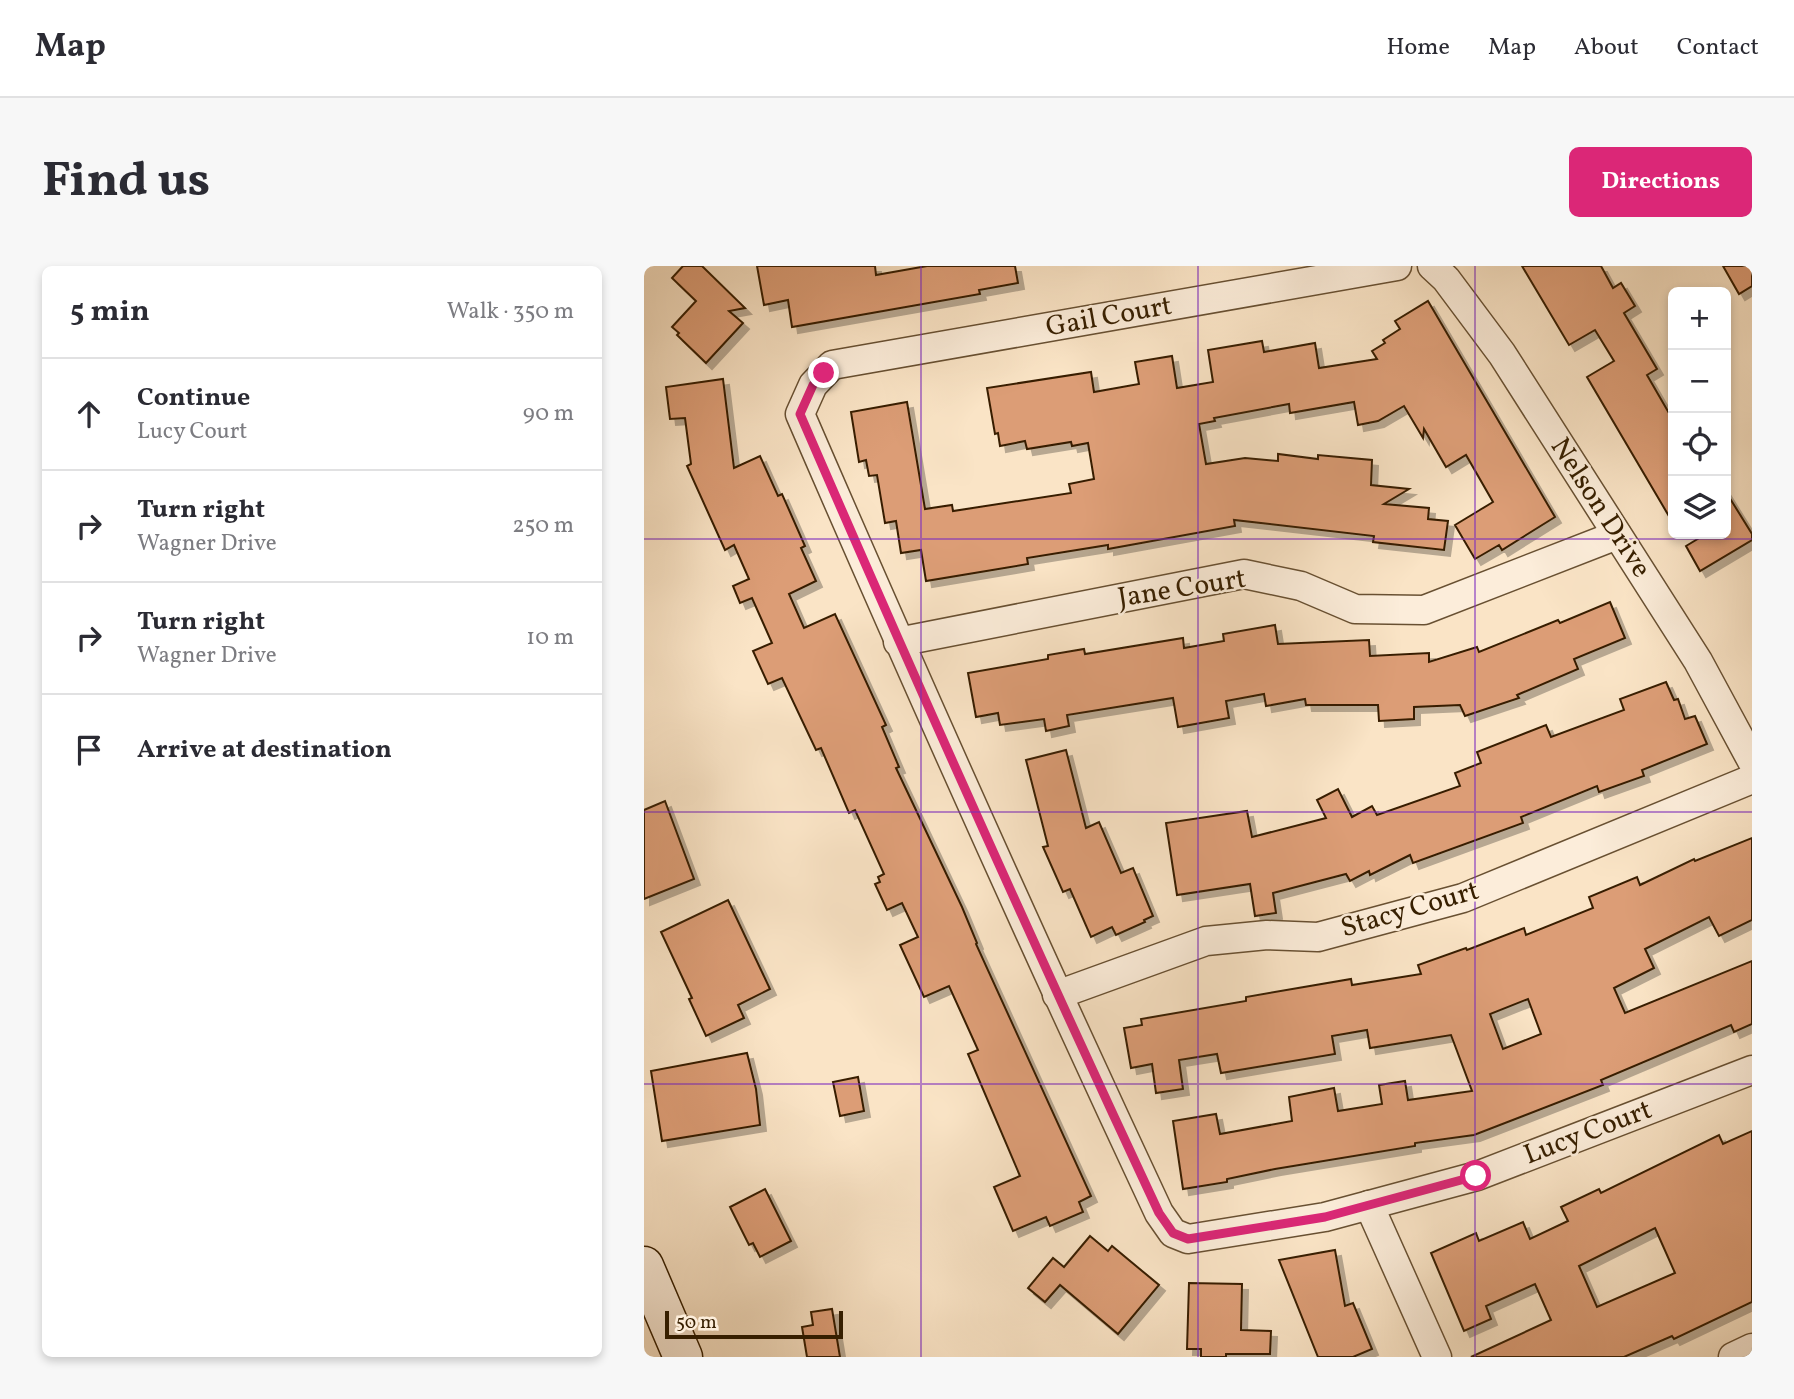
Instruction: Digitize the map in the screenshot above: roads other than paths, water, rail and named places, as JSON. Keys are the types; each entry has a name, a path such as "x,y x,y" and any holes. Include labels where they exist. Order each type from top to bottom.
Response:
{"street":[{"name":"Gail Court","path":"898,642 800,414 813,385 832,365 1296,275 1397,266"},
{"name":"Nelson Drive","path":"1432,266 1446,279 1502,354 1698,661 1752,761"},
{"name":"Jane Court","path":"898,642 1244,574 1301,586 1354,609 1424,610 1617,535"},
{"path":"898,642 1057,995"},
{"name":"Stacy Court","path":"1057,995 1206,941 1267,935 1318,937 1463,898 1752,779"},
{"name":"Lucy Court","path":"1057,995 1159,1213 1173,1233 1188,1239 1325,1217 1477,1176 1752,1070"},
{"path":"1369,1205 1437,1357"},
{"path":"644,1266 683,1357"},
{"path":"1733,1357 1752,1348"}]}
